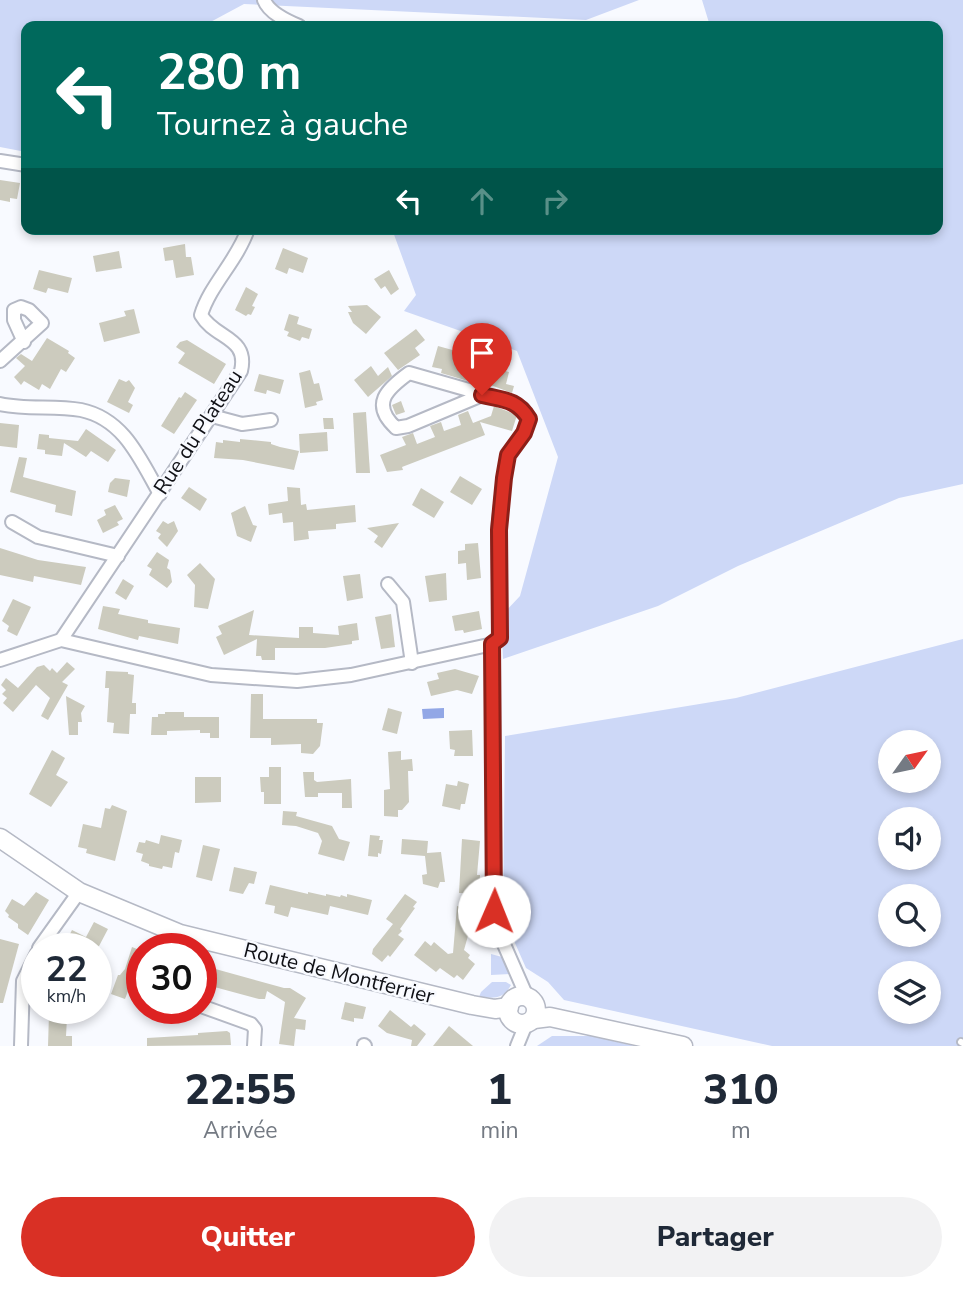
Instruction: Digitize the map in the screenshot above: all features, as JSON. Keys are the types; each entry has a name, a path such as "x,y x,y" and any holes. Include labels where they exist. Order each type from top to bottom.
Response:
{"street":[{"path":"264,0 266,6 288,21"},
{"path":"0,161 21,164"},
{"name":"Rue du Plateau","path":"61,640 241,371 244,359 242,351 234,342 206,324 201,315 204,304 237,257 246,235"},
{"path":"0,361 24,342"},
{"path":"0,660 61,640 211,675 297,681 351,676 492,644 500,638 499,530 504,478 508,455 524,433 529,419 523,409 514,403 409,373 389,388 383,397 383,404 389,422 397,428 408,426 482,395"},
{"path":"0,404 82,410 111,422 130,441 159,494"},
{"path":"212,416 242,424 271,420"},
{"path":"12,522 38,537 118,556"},
{"path":"388,584 403,601 412,663"},
{"path":"492,644 494,911 521,1014"},
{"name":"Route de Montferrier","path":"0,838 79,892 160,933"},
{"path":"51,933 79,892"},
{"name":"Route de Montferrier","path":"217,949 683,1046"},
{"path":"217,1012 251,1024 255,1029 254,1046"},
{"path":"21,1046 22,1024"}],"shaded area":[{"path":"0,0 639,0 586,20 244,4 212,21 21,21 21,151 0,147"},
{"path":"702,0 963,0 963,484 899,498 738,566 658,606 503,659 501,616 520,596 558,457 517,351 404,311 416,295 394,235 943,235 943,21 708,21"},
{"path":"963,639 963,1046 772,1046 564,1000 548,982 526,968 503,916 505,736 736,698"},
{"path":"491,954 502,957 510,974 491,975"},
{"path":"492,982 506,982 511,985 501,996 479,997 481,992"},
{"path":"552,1036 591,1036 635,1046 537,1046"}],"water":[{"path":"444,708 444,718 423,719 422,709"}],"building":[{"path":"0,180 20,183 17,199 10,198 10,202 0,200"},
{"path":"185,244 186,257 191,257 194,275 176,278 173,260 165,261 163,248"},
{"path":"283,248 308,258 303,273 289,268 287,274 275,269"},
{"path":"119,251 122,268 96,272 93,256"},
{"path":"39,270 72,278 68,293 48,288 46,293 33,289"},
{"path":"389,270 399,289 391,295 385,286 381,289 374,279"},
{"path":"246,287 258,294 251,315 246,316 235,310"},
{"path":"367,305 381,317 366,334 353,323 348,312 352,312 348,306"},
{"path":"134,309 140,333 104,342 99,323 126,316 124,311"},
{"path":"289,314 299,317 297,324 312,329 309,339 302,337 300,341 287,336 289,332 284,330"},
{"path":"416,329 425,340 415,348 420,355 398,370 384,353"},
{"path":"47,338 69,351 75,358 66,372 61,369 50,389 42,384 39,390 24,381 21,385 14,377 25,366 16,358 21,354 32,361"},
{"path":"187,340 226,364 214,384 178,363 185,353 176,347"},
{"path":"438,346 456,351 455,356 481,363 482,359 499,364 498,369 509,372 506,384 514,386 512,393 469,377 468,381 441,373 442,369 432,367"},
{"path":"371,366 378,376 388,367 392,376 368,397 354,380"},
{"path":"310,370 314,384 319,383 323,400 316,402 317,405 305,408 299,373"},
{"path":"259,374 284,380 280,394 267,390 266,394 254,391"},
{"path":"119,379 126,382 129,380 135,388 128,402 133,405 129,413 107,402"},
{"path":"185,392 197,400 174,434 161,426"},
{"path":"401,401 405,412 396,415 392,405"},
{"path":"494,406 517,415 512,431 480,422 485,435 402,467 403,470 387,472 380,455 406,445 402,437 413,433 417,444 435,437 430,426 441,422 444,431 461,425 458,415 468,411 473,423 491,416"},
{"path":"366,412 370,473 356,473 353,413"},
{"path":"323,418 333,418 334,429 324,429"},
{"path":"0,423 19,425 17,448 0,446"},
{"path":"86,429 116,450 108,462 91,451 86,457 64,443 62,456 45,454 45,450 37,449 39,434 49,435 49,438 78,441"},
{"path":"327,432 328,451 300,453 299,434"},
{"path":"240,439 271,442 299,451 294,470 243,460 214,458 216,442 240,442"},
{"path":"19,457 27,458 23,477 76,491 72,516 55,512 56,505 10,492"},
{"path":"460,476 482,489 472,505 450,492"},
{"path":"115,478 130,480 127,497 108,492 110,483"},
{"path":"189,487 207,499 200,511 181,498"},
{"path":"287,487 300,488 301,505 306,504 307,510 355,505 356,522 336,524 336,529 308,531 309,539 294,541 293,522 283,523 282,513 269,515 268,504 288,501"},
{"path":"421,488 444,502 434,518 412,505"},
{"path":"115,505 123,519 117,522 119,525 103,533 97,520 106,515 104,510"},
{"path":"245,506 253,525 257,526 251,542 237,536 231,513"},
{"path":"163,521 168,524 174,521 178,531 167,547 158,538 161,534 156,531"},
{"path":"399,523 382,548 374,542 378,536 367,528"},
{"path":"478,543 481,578 467,580 466,563 458,564 458,551 465,550 465,544"},
{"path":"0,548 38,560 86,567 81,585 34,576 33,582 0,575"},
{"path":"157,552 169,560 167,568 170,570 172,582 167,588 149,575 152,569 147,566"},
{"path":"200,563 215,579 208,609 194,607 195,585 187,575"},
{"path":"446,573 447,600 429,602 425,576"},
{"path":"360,574 363,598 347,601 343,576"},
{"path":"123,579 134,586 126,600 115,593"},
{"path":"13,599 31,607 17,636 7,631 9,626 2,621"},
{"path":"103,606 120,609 118,614 148,620 148,623 180,628 178,644 139,636 138,640 98,629"},
{"path":"254,610 249,635 299,638 299,627 313,627 313,633 339,635 338,626 357,623 359,640 352,641 352,644 325,648 275,648 275,660 262,660 261,656 256,656 257,639 224,655 216,637 222,634 218,626"},
{"path":"479,611 482,629 464,633 463,630 455,631 452,616"},
{"path":"391,614 395,647 381,649 375,617"},
{"path":"67,662 75,669 62,682 68,685 48,720 41,716 50,698 36,685 13,712 3,703 7,698 2,694 6,690 1,685 6,678 18,688 37,667 44,665 57,673"},
{"path":"455,669 479,676 472,694 457,690 431,696 427,682 439,679 437,673"},
{"path":"106,671 128,672 134,675 132,703 136,703 136,714 130,714 129,734 113,733 114,723 107,722 109,688 105,688"},
{"path":"251,694 263,694 263,719 317,719 317,723 323,723 320,746 313,754 301,753 301,744 271,745 271,738 250,738"},
{"path":"66,696 85,706 81,713 82,722 78,722 78,735 69,735"},
{"path":"388,708 402,712 397,734 382,730"},
{"path":"184,712 184,717 219,717 219,738 210,738 210,733 200,733 200,730 167,731 167,735 151,735 152,717 158,717 158,714"},
{"path":"472,730 473,756 454,756 455,750 450,749 449,731"},
{"path":"52,750 65,758 56,775 68,782 51,807 29,794"},
{"path":"401,751 401,760 412,759 413,771 408,771 409,802 402,810 398,810 398,817 384,816 384,790 390,789 388,752"},
{"path":"269,767 281,767 281,804 264,804 260,777 269,777"},
{"path":"303,772 314,772 314,780 317,782 351,779 352,808 342,808 342,793 318,793 318,797 305,797"},
{"path":"195,777 221,777 221,802 195,803"},
{"path":"458,781 469,784 465,804 461,804 460,810 442,806 446,784 457,786"},
{"path":"112,805 127,811 115,861 86,853 87,849 78,847 83,824 101,828 105,808 110,809"},
{"path":"283,811 297,812 296,816 332,826 339,839 350,842 344,861 318,854 322,841 318,833 282,825"},
{"path":"161,835 182,840 179,853 175,852 172,868 149,866 141,861 143,854 136,852 139,842 145,843 146,840 159,844"},
{"path":"370,835 380,836 379,840 383,840 378,857 368,856"},
{"path":"402,839 428,841 427,853 441,852 445,882 440,882 438,888 423,884 422,875 427,874 425,856 401,854"},
{"path":"462,839 480,841 477,875 480,875 479,894 459,893"},
{"path":"203,845 220,849 212,881 196,877"},
{"path":"234,867 257,872 254,884 249,883 243,894 229,891"},
{"path":"270,885 308,894 347,897 347,894 372,900 368,915 330,906 328,915 291,907 288,917 274,913 275,906 265,904"},
{"path":"36,892 49,900 29,933 18,928 18,924 8,917 5,911 12,899 24,906"},
{"path":"405,894 417,902 413,907 415,908 400,929 402,931 398,935 404,939 390,957 388,955 382,962 372,954 373,949 393,924 386,919"},
{"path":"457,906 475,911 464,950 475,964 463,980 457,975 454,978 440,968 436,972 414,955 425,941 431,946 434,942 448,954 453,953"},
{"path":"94,922 108,929 106,933 88,933"},
{"path":"0,939 19,944 3,1003 0,1003"},
{"path":"126,966 125,999 112,994 112,991 118,975"},
{"path":"217,969 290,988 306,998 294,1018 306,1020 305,1030 296,1029 294,1046 279,1044 285,1002 267,991 265,999 217,988"},
{"path":"345,1002 366,1007 363,1019 354,1018 354,1022 341,1019"},
{"path":"390,1010 411,1027 414,1024 426,1034 417,1046 411,1046 412,1040 387,1033 378,1026"},
{"path":"49,1024 67,1024 66,1036 72,1036 72,1046 48,1046"},
{"path":"449,1026 473,1046 433,1046"},
{"path":"227,1031 230,1033 231,1045 147,1046 147,1038"}],"route":[{"path":"482,395 514,403 523,409 529,419 524,433 508,455 499,530 500,638 492,644 494,911"}]}
